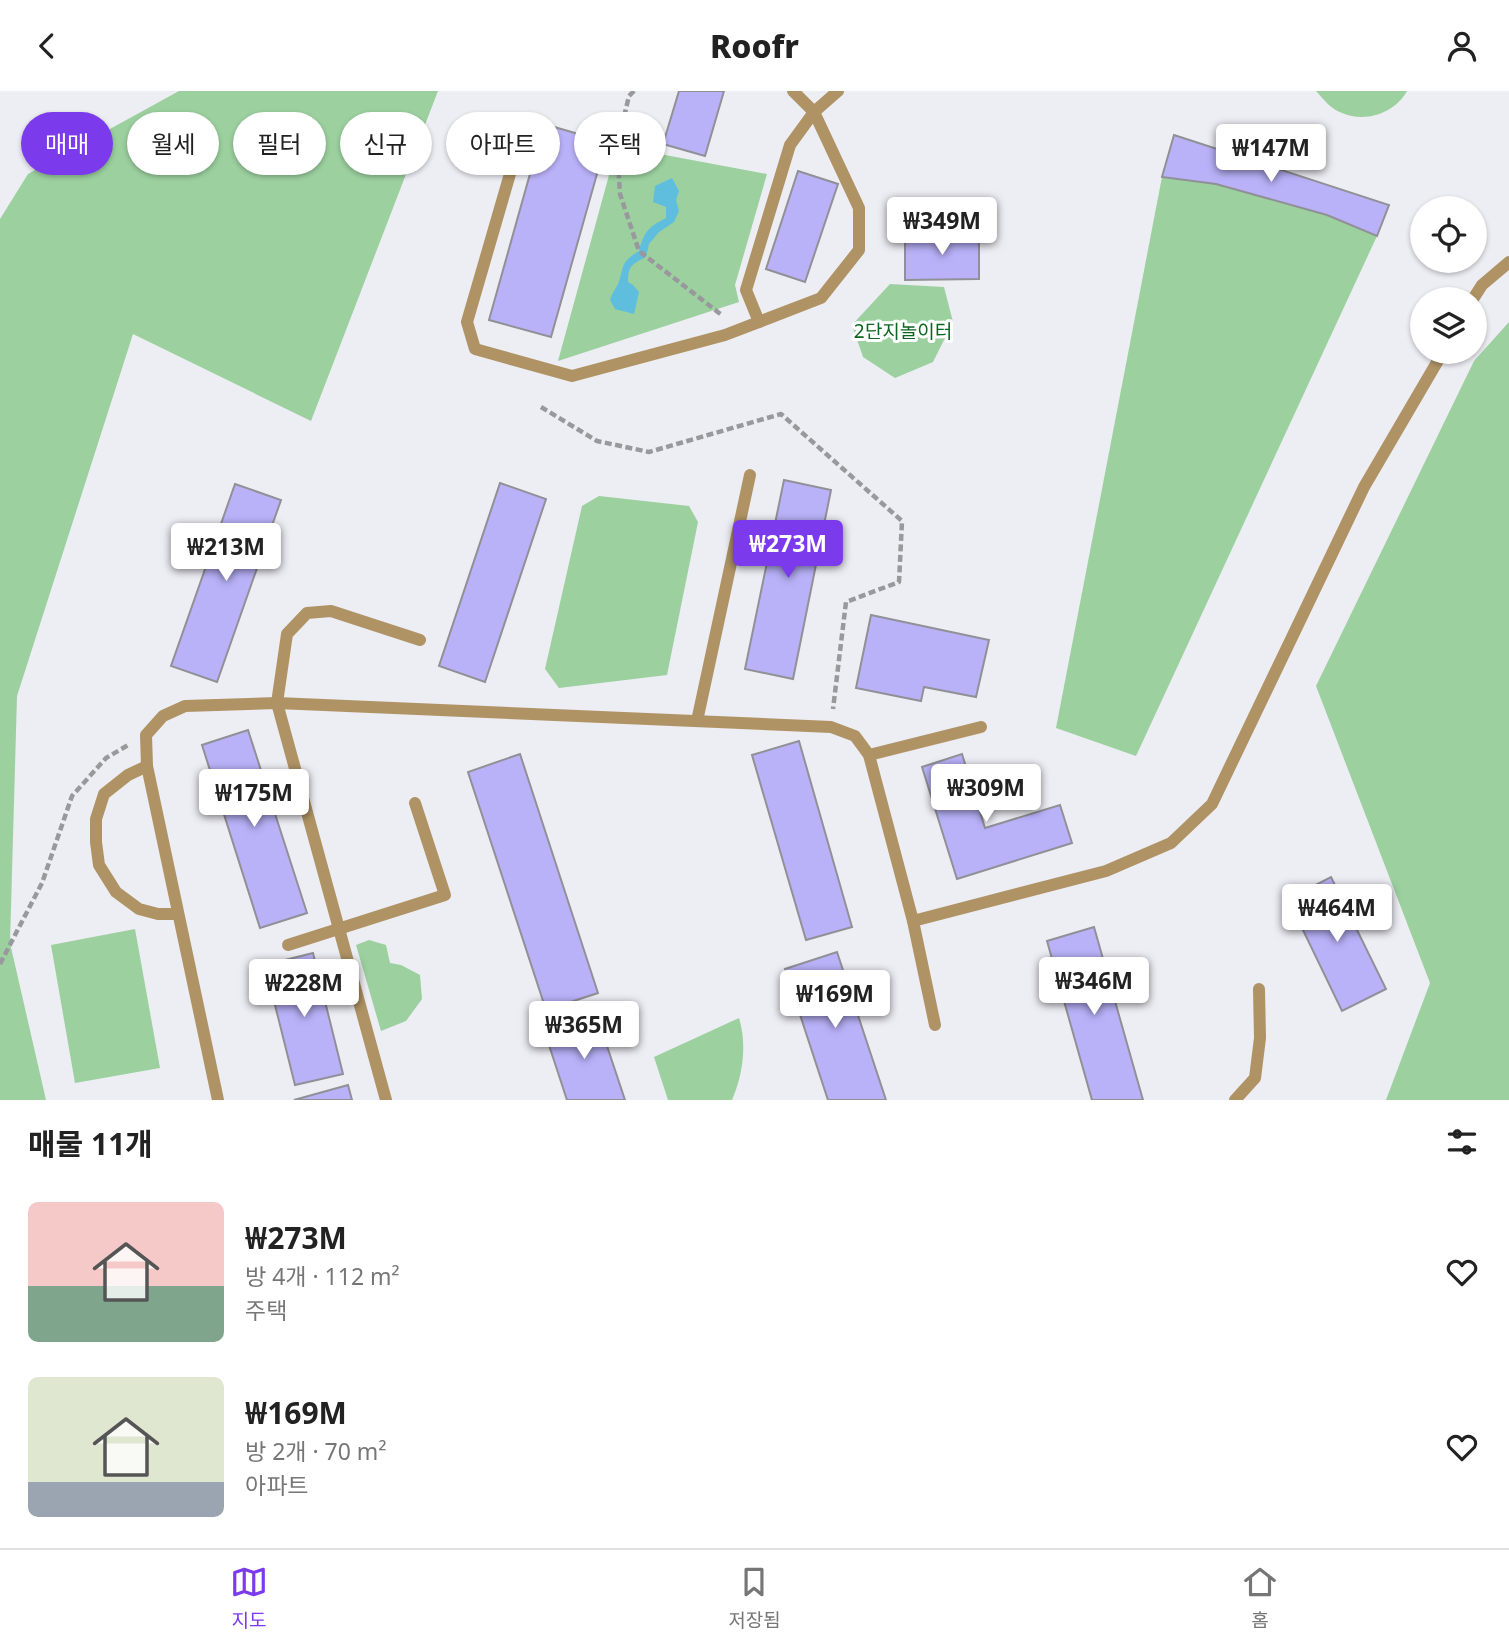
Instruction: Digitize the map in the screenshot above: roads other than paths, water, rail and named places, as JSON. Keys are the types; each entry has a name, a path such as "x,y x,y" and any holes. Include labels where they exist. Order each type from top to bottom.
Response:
{"lane":[{"path":"510,175 467,322 475,349 572,376 725,335 821,298 859,250 859,208 814,112 793,91"},
{"path":"759,322 746,290 790,145 814,112 838,91"},
{"path":"1481,287 1509,262"},
{"path":"913,921 1106,871 1171,843 1212,804 1364,487 1436,364"},
{"path":"697,721 750,475"},
{"path":"386,1100 277,703 287,634 307,613 331,611 420,640"},
{"path":"218,1100 147,766 146,735 163,716 185,706 277,703 831,727 855,736 869,755 913,921 935,1025"},
{"path":"869,755 981,727"},
{"path":"147,766 128,775 104,794 96,819 99,865 116,892 139,909 158,914 178,914"},
{"path":"288,945 445,895 415,803"},
{"path":"1235,1100 1255,1078 1260,1038 1259,989"}],"water":[{"path":"672,178 679,191 676,200 679,211 674,222 659,232 649,244 646,257 630,269 628,282 639,292 634,314 615,309 610,300 625,262 639,251 648,231 666,218 666,207 653,202 655,186"}],"park label":[{"name":"2단지놀이터","path":"903,331"}]}
